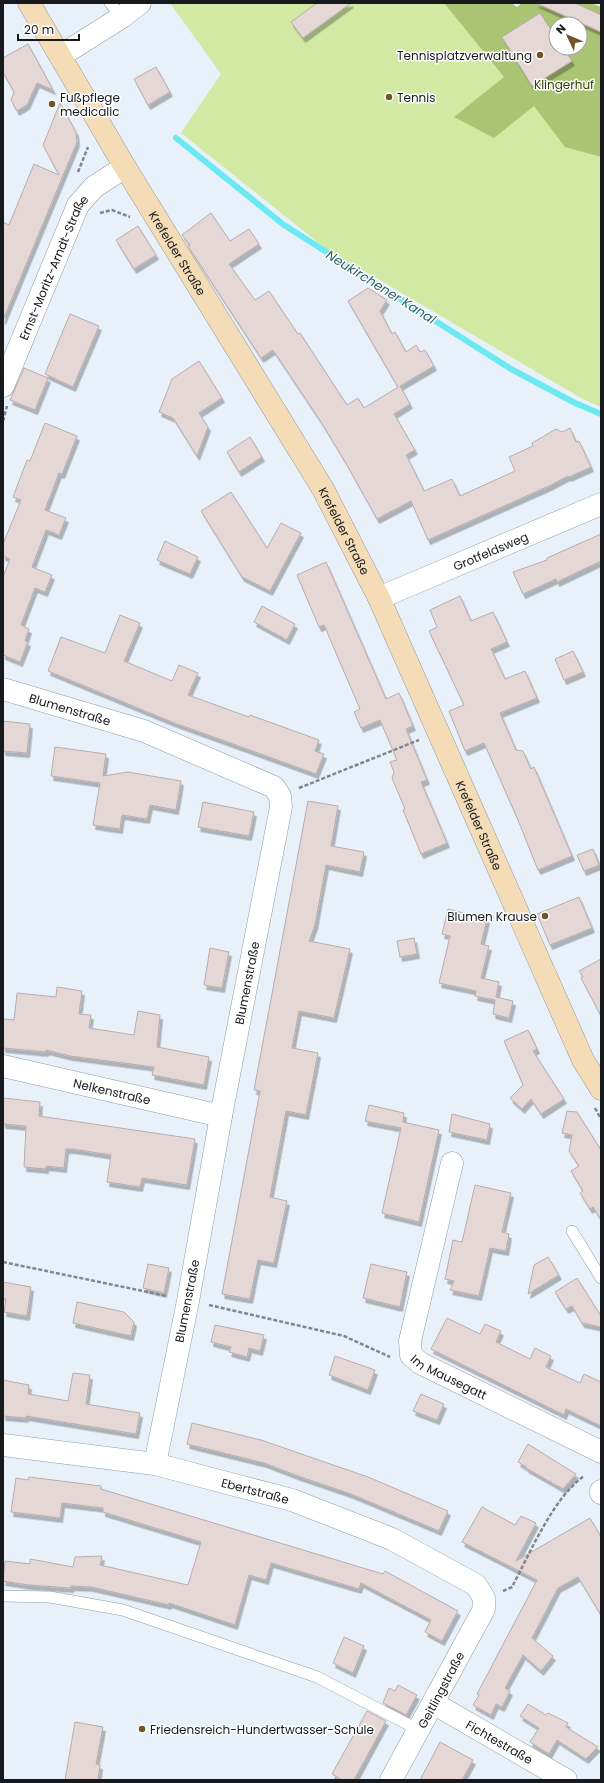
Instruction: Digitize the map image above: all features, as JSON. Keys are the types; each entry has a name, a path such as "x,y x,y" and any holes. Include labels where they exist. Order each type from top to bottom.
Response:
{"main road":[{"name":"Krefelder Straße","path":"29,3 125,167 323,489 379,598 583,1060 601,1089"}],"street":[{"path":"60,56 116,10 140,3"},
{"name":"Ernst-Moritz-Arndt-Straße","path":"3,386 78,205 94,188 125,167"},
{"name":"Grotfeldsweg","path":"379,598 601,504"},
{"name":"Blumenstraße","path":"3,689 144,731 274,787 280,796 281,807 221,1116 188,1301 155,1464"},
{"name":"Nelkenstraße","path":"3,1066 221,1116"},
{"name":"Im Mausegatt","path":"452,1163 410,1342 411,1355 420,1363 601,1452"},
{"name":"Ebertstraße","path":"3,1446 155,1464 292,1500 392,1539 476,1585 484,1598"},
{"name":"Geitlingstraße","path":"391,1780 484,1609 484,1598"},
{"name":"Fichtestraße","path":"433,1703 566,1780"}],"lane":[{"path":"572,1231 601,1278"},
{"path":"3,1596 50,1597 123,1610 317,1677 419,1730"}],"path":[{"path":"280,796 438,731"},
{"path":"3,1262 344,1336 399,1360 411,1355"},
{"path":"484,1598 512,1587 559,1502 576,1482 589,1473"}],"green space":[{"path":"170,3 444,3 505,78 454,117 534,106 583,152 601,157 601,407 581,398 325,248 181,133 221,74"},
{"name":"Klingerhuf","path":"444,3 511,3 517,7 522,3 591,3 601,7 601,157 565,147 534,106 494,138 454,117 504,77"}],"building":[{"path":"317,3 351,3 303,38 291,22"},
{"path":"536,3 575,3 601,15 601,32 588,26 588,16 565,16"},
{"name":"Tennisplatzverwaltung","path":"540,13 548,25 548,56 569,56 572,61 532,86 502,37"},
{"path":"28,44 53,90 37,83 27,105 17,111 11,100 14,92 3,72 3,58"},
{"path":"156,67 170,92 148,105 134,79"},
{"path":"60,103 76,132 77,142 3,320 3,222 9,225 34,164 59,175 43,145"},
{"path":"211,213 230,241 249,229 259,244 229,264 255,300 269,291 298,334 300,333 347,405 358,398 364,408 398,387 348,301 368,288 387,300 380,311 392,334 395,332 406,352 416,345 420,352 425,350 434,366 400,386 410,404 394,414 415,450 406,455 424,491 452,479 460,496 515,471 509,457 533,446 532,443 556,429 562,432 570,428 576,442 579,441 591,467 428,540 411,501 377,519 321,422 273,350 261,358 188,246 190,245 182,235"},
{"path":"138,226 156,255 134,269 116,240"},
{"path":"70,314 99,326 73,387 45,374"},
{"path":"199,361 222,398 199,413 208,427 197,456 173,418 159,412 172,379"},
{"path":"24,368 48,378 35,410 10,400"},
{"path":"45,423 77,436 62,474 59,473 45,510 66,518 59,535 46,530 32,567 52,575 45,592 35,588 21,625 29,629 25,641 28,642 20,662 3,655 3,577 10,559 3,556 3,544 21,500 13,497 27,460 30,461"},
{"path":"250,437 262,457 239,472 227,452"},
{"path":"231,492 267,548 281,523 301,533 270,591 242,577 201,511"},
{"path":"601,534 601,561 557,582 556,579 523,594 513,572 547,560 547,558"},
{"path":"165,541 198,557 190,574 157,560"},
{"path":"326,562 386,699 399,693 413,726 406,729 427,780 421,782 447,843 421,854 392,778 394,772 390,762 397,760 380,720 361,728 354,712 360,709 324,625 319,627 297,575"},
{"path":"460,596 471,621 493,612 507,642 491,649 505,679 525,671 537,698 500,713 516,750 523,751 531,769 534,767 572,856 538,870 484,743 465,751 449,711 464,705 429,631 437,627 430,610"},
{"path":"262,606 295,624 287,640 254,622"},
{"path":"120,615 140,623 124,661 172,681 179,665 198,673 188,695 249,717 250,715 319,740 315,751 324,754 316,774 172,722 48,671 61,637 105,653"},
{"path":"573,651 583,672 564,680 555,659"},
{"path":"3,721 30,724 27,753 3,751"},
{"path":"55,747 106,754 103,776 128,772 181,781 176,810 150,805 147,819 122,815 120,829 93,825 100,783 51,776"},
{"path":"308,801 338,806 331,846 364,852 360,872 326,865 315,925 309,941 350,949 334,1018 299,1011 292,1048 318,1053 306,1115 286,1111 270,1197 287,1201 274,1263 258,1260 250,1299 222,1294 260,1091 254,1090"},
{"path":"203,802 254,812 249,836 198,827"},
{"path":"593,849 599,865 584,871 577,855"},
{"path":"579,897 592,928 550,945 537,914"},
{"path":"448,909 487,919 481,944 489,946 481,978 499,982 496,997 513,1001 509,1018 493,1014 495,1000 475,996 476,991 439,983 450,936 442,934"},
{"path":"414,938 417,954 400,957 397,941"},
{"path":"210,948 229,952 222,988 204,985"},
{"path":"601,959 601,1016 581,978 583,977 579,971"},
{"path":"57,987 82,991 79,1014 91,1015 89,1028 134,1035 138,1011 160,1015 157,1047 209,1057 204,1085 152,1075 154,1067 70,1056 46,1050 46,1052 3,1048 3,1019 14,1020 17,993 56,997"},
{"path":"528,1030 537,1049 533,1051 564,1099 541,1114 531,1099 522,1109 510,1098 523,1085 504,1041"},
{"path":"3,1098 40,1102 39,1116 195,1139 187,1185 142,1178 140,1187 107,1182 111,1155 73,1149 66,1149 64,1168 46,1166 46,1169 24,1167 26,1126 3,1124"},
{"path":"369,1105 404,1113 403,1122 439,1130 419,1222 382,1213 401,1128 365,1121"},
{"path":"567,1111 577,1112 601,1150 601,1220 593,1207 590,1209 580,1193 583,1191 571,1171 579,1166 569,1151 572,1135 562,1133"},
{"path":"452,1114 490,1124 487,1140 449,1132"},
{"path":"475,1185 511,1193 502,1232 509,1234 506,1251 490,1248 479,1296 450,1290 454,1281 445,1279 453,1240 462,1242"},
{"path":"548,1257 559,1275 528,1294 534,1265"},
{"path":"148,1264 169,1268 164,1293 143,1288"},
{"path":"371,1264 407,1272 400,1307 363,1298"},
{"path":"577,1278 601,1316 601,1327 582,1323 572,1306 566,1309 555,1292"},
{"path":"3,1282 31,1287 27,1316 4,1312 6,1299 3,1299"},
{"path":"77,1302 124,1312 134,1322 131,1336 73,1323"},
{"path":"447,1318 480,1334 485,1324 501,1331 496,1342 530,1359 535,1348 551,1356 546,1367 580,1383 584,1374 601,1382 601,1426 566,1409 564,1415 431,1349"},
{"path":"215,1325 264,1335 260,1351 249,1348 247,1357 229,1352 231,1347 211,1342"},
{"path":"335,1356 375,1370 368,1390 329,1375"},
{"path":"73,1373 90,1375 86,1404 140,1413 136,1434 26,1416 26,1418 3,1416 3,1380 29,1385 28,1394 68,1401"},
{"path":"421,1394 444,1404 437,1420 413,1411"},
{"path":"192,1423 261,1440 368,1477 448,1511 439,1531 351,1494 264,1463 187,1444"},
{"path":"528,1444 576,1474 563,1489 518,1462"},
{"path":"29,1477 101,1486 101,1489 383,1574 385,1571 458,1611 442,1641 425,1632 431,1620 361,1583 359,1589 271,1563 266,1580 249,1575 235,1625 169,1603 169,1605 91,1587 71,1586 71,1588 29,1585 3,1581 5,1561 30,1564 30,1559 73,1567 75,1557 102,1556 100,1565 188,1585 201,1542 103,1512 103,1508 62,1503 60,1518 11,1512 16,1478 28,1480"},
{"path":"482,1507 515,1525 521,1516 536,1523 516,1561 590,1518 601,1537 601,1615 578,1577 558,1588 532,1638 553,1656 541,1671 523,1655 505,1688 510,1691 502,1707 496,1704 491,1715 473,1705 479,1695 477,1694 537,1580 462,1542"},
{"path":"344,1637 364,1646 353,1673 333,1663"},
{"path":"398,1685 417,1695 406,1715 383,1703 389,1688 395,1691"},
{"path":"528,1704 546,1715 548,1713 568,1723 566,1727 598,1747 586,1759 557,1740 549,1754 530,1742 539,1728 520,1716"},
{"path":"367,1711 386,1721 354,1780 342,1780 332,1774"},
{"path":"75,1722 103,1727 96,1764 100,1765 98,1780 65,1780"},
{"path":"440,1742 473,1760 462,1780 420,1780"}],"waterway":[{"name":"Neukirchener Kanal","path":"176,138 284,225 511,369 575,403 601,414"}],"place":[{"name":"Tennisplatzverwaltung","path":"540,55"},
{"name":"Tennis","path":"389,97"},
{"name":"Fußpflege medicalic","path":"52,104"},
{"name":"Blumen Krause","path":"545,916"},
{"name":"Friedensreich-Hundertwasser-Schule","path":"142,1729"}]}
